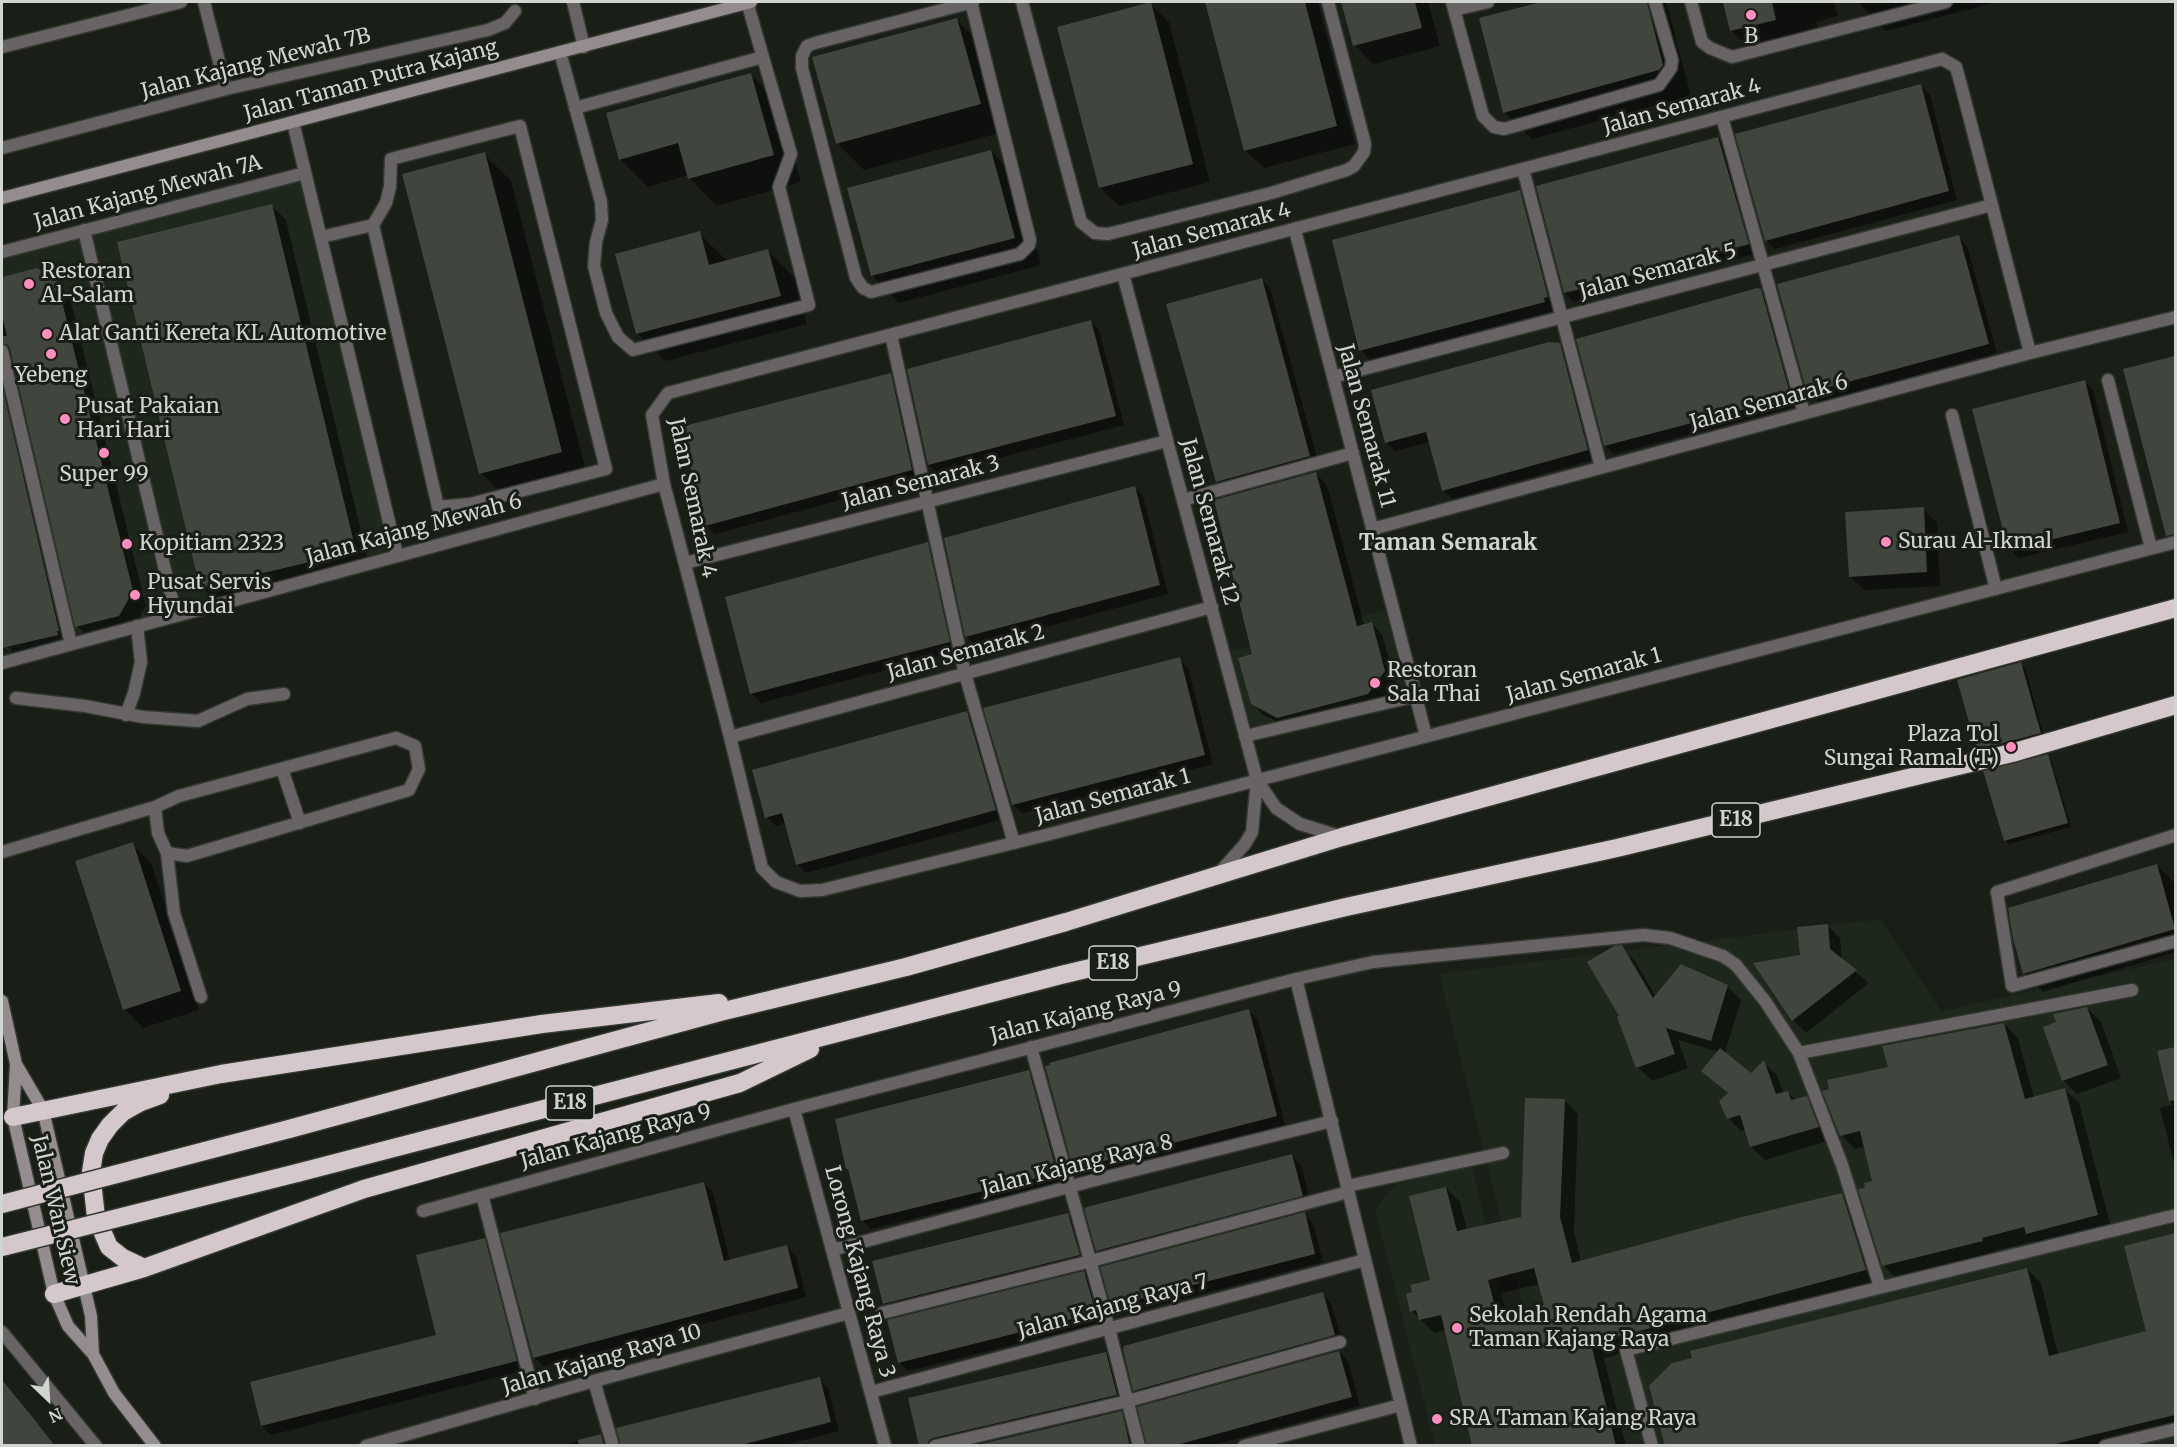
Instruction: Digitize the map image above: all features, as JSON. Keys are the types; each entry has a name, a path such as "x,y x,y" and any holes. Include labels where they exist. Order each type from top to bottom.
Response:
{"highway":[{"name":"E18","path":"2,1204 289,1130 792,994 917,964 1066,922 1342,837 2175,608"},
{"name":"E18","path":"2,1247 1061,975 1276,923 1617,848 2000,756 2175,705"},
{"path":"13,1117 221,1074 506,1029 792,994"},
{"path":"54,1294 144,1268 364,1189 740,1083 844,1032"},
{"path":"144,1268 123,1258 109,1247 99,1226 91,1190 94,1153 100,1139 123,1112 141,1102 221,1074"}],"street":[{"path":"2,47 181,2"},
{"path":"204,2 226,89"},
{"path":"573,2 584,46"},
{"path":"560,52 601,202 602,220 596,242 594,266 606,312 618,337 633,350 809,305 779,187 791,154 749,2"},
{"name":"Jalan Taman Putra Kajang","path":"2,198 749,2"},
{"path":"972,2 1029,245 1020,254 871,292 863,288 856,278 802,68 802,56 807,46 815,43 972,2"},
{"path":"1022,2 1081,222 1095,233 1108,234 1271,193 1347,171 1354,166 1364,152 1365,144 1328,2"},
{"path":"1488,2 1453,6 1483,116 1494,127 1504,129 1659,85 1671,68 1672,60 1655,2"},
{"path":"1691,2 1702,42 1732,57 1946,2"},
{"name":"Jalan Kajang Mewah 7B","path":"2,148 226,89 488,30 505,23 514,6"},
{"path":"575,108 763,57"},
{"name":"Jalan Semarak 4","path":"762,868 664,484 652,415 668,393 1942,59 1956,67 2030,353"},
{"path":"1722,117 1804,413"},
{"path":"293,122 397,555"},
{"path":"520,126 606,469 470,504 438,507 373,225 388,195 392,159 520,126"},
{"path":"1523,169 1560,318 1601,467"},
{"name":"Jalan Kajang Mewah 7A","path":"2,252 305,173"},
{"name":"Jalan Semarak 5","path":"1333,377 1992,205"},
{"path":"321,237 373,225"},
{"path":"84,230 176,616"},
{"name":"Jalan Semarak 11","path":"1295,230 1426,736"},
{"name":"Jalan Semarak 12","path":"1123,274 1257,780 1276,808 1300,824 1342,837"},
{"name":"Jalan Semarak 6","path":"1372,529 2030,353 2175,317"},
{"path":"891,335 965,674 1014,843"},
{"path":"2,351 71,644"},
{"path":"2108,380 2151,548"},
{"path":"1952,415 1996,589"},
{"name":"Jalan Semarak 3","path":"685,563 1167,441"},
{"path":"1183,500 1353,453"},
{"name":"Jalan Kajang Mewah 6","path":"2,663 664,484"},
{"name":"Jalan Semarak 1","path":"762,868 776,882 800,891 822,890 1014,843 2175,542"},
{"name":"Jalan Semarak 2","path":"730,737 1212,607"},
{"path":"126,715 141,662 137,626"},
{"path":"16,698 85,706 126,715 198,721 247,699 284,694"},
{"path":"1245,736 1416,696"},
{"path":"2,852 155,807 179,796 396,738 415,746 419,769 409,790 188,856 167,853"},
{"path":"282,769 300,823"},
{"name":"Jalan Semarak 12","path":"1216,876 1245,844 1252,832 1257,780"},
{"path":"155,807 158,833 167,853 174,913 201,997"},
{"path":"2175,836 1997,892 2012,986 2175,941"},
{"name":"Jalan Kajang Raya 9","path":"423,1211 794,1108 1296,980 1384,961 1643,935 1670,938 1723,956 1736,965 1765,1001 1799,1053 1842,1165 1880,1287"},
{"path":"1296,980 1411,1446"},
{"path":"1799,1053 2132,990"},
{"name":"Jalan Wan Siew","path":"2,1001 16,1064 13,1117 54,1294 68,1326 93,1354 114,1393 155,1446"},
{"path":"1031,1047 1091,1261 1139,1446"},
{"name":"Jalan Wan Siew","path":"16,1064 43,1110 91,1316 93,1354"},
{"name":"Lorong Kajang Raya 3","path":"794,1108 885,1446"},
{"name":"Jalan Kajang Raya 8","path":"832,1250 1332,1121"},
{"path":"882,1312 1091,1261 1348,1189 1503,1153"},
{"path":"482,1195 534,1399"},
{"path":"1652,1446 1626,1350 2175,1215"},
{"name":"Jalan Kajang Raya 7","path":"871,1392 1365,1260"},
{"name":"Jalan Kajang Raya 10","path":"366,1446 594,1381 849,1313"},
{"path":"2,1332 96,1446"},
{"path":"935,1446 1128,1401 1340,1342"},
{"path":"594,1381 613,1446"},
{"path":"1244,1446 1401,1405"},
{"path":"2104,1446 2175,1429"}],"shaded area":[{"path":"301,181 389,550 2,657 2,258"},
{"path":"1385,610 1407,692 1251,728 1231,651"},
{"path":"1880,919 1941,1011 2175,959 2175,1445 1558,1445 1439,974"},
{"name":"Sekolah Rendah Agama Taman Kajang Raya","path":"1472,1165 1536,1445 1435,1445 1375,1210 1395,1185"}],"building":[{"path":"1151,2 1193,164 1099,188 1057,27"},
{"path":"1205,2 1305,2 1337,126 1244,151"},
{"path":"1341,2 1415,2 1422,28 1353,46"},
{"path":"1541,2 1647,2 1663,65 1659,70 1503,113 1479,18"},
{"name":"B","path":"1723,2 1772,2 1776,20 1730,31"},
{"path":"957,18 981,104 836,144 812,57"},
{"path":"751,73 774,155 688,179 678,143 619,160 606,113"},
{"path":"1921,84 1949,191 1765,241 1735,134"},
{"path":"1718,137 1749,244 1564,293 1536,186"},
{"path":"991,150 1015,238 871,276 847,188"},
{"path":"485,152 562,452 479,474 402,174"},
{"path":"1520,190 1548,297 1544,298 1545,302 1359,351 1332,240"},
{"path":"272,204 356,551 200,588 117,242"},
{"path":"700,231 709,265 768,249 781,296 636,334 615,254"},
{"path":"1959,235 1989,344 1807,393 1777,284"},
{"path":"37,268 57,281 133,591 119,616 75,627 10,349 8,345 2,343 2,336 7,336 2,315 2,277"},
{"path":"1262,278 1310,456 1216,482 1166,304"},
{"path":"1757,288 1761,289 1791,397 1604,446 1576,339"},
{"path":"1091,320 1116,416 928,465 907,369"},
{"path":"1549,342 1560,343 1588,450 1442,491 1426,432 1385,443 1371,390"},
{"path":"2175,356 2175,534 2166,536 2123,369"},
{"path":"891,373 912,470 705,526 680,427"},
{"path":"2085,380 2120,523 2008,550 1972,409"},
{"path":"2,385 59,631 57,631 58,635 2,648"},
{"path":"1316,472 1357,626 1372,622 1385,671 1368,694 1277,718 1251,704 1238,658 1252,654 1214,500"},
{"path":"1135,486 1160,585 965,637 944,538"},
{"name":"Surau Al-Ikmal","path":"1924,507 1927,572 1849,577 1845,512"},
{"path":"928,542 950,642 750,694 725,597"},
{"path":"1180,657 1205,755 1012,805 983,708"},
{"path":"2021,662 2041,733 1977,750 1957,680"},
{"path":"967,711 996,810 796,865 782,813 765,818 752,770"},
{"path":"2048,754 2068,823 2004,841 1983,771"},
{"path":"133,842 181,991 123,1010 75,861"},
{"path":"2157,864 2175,929 2023,974 2013,939 2008,908"},
{"path":"1828,924 1830,949 1857,970 1792,1021 1753,963 1800,955 1797,927"},
{"path":"1622,945 1653,998 1681,964 1728,985 1711,1041 1666,1028 1675,1054 1636,1068 1617,1017 1619,1016 1587,962 1614,946"},
{"path":"2087,1007 2108,1065 2062,1081 2043,1027 2056,1022 2053,1014"},
{"path":"1249,1009 1277,1116 1073,1169 1045,1066 1050,1065 1049,1063"},
{"path":"2004,1023 2025,1099 2065,1088 2098,1215 2026,1234 2024,1227 1982,1238 1983,1241 1882,1266 1858,1189 1865,1188 1864,1183 1872,1181 1860,1131 1840,1136 1822,1091 1829,1089 1827,1080 1888,1067 1882,1046"},
{"path":"2175,1047 2175,1100 2169,1101 2157,1051"},
{"path":"1720,1048 1751,1073 1764,1060 1776,1094 1788,1091 1791,1100 1807,1096 1819,1127 1750,1147 1740,1115 1727,1119 1719,1101 1728,1093 1701,1071"},
{"path":"1029,1070 1057,1173 861,1221 835,1119"},
{"path":"1525,1098 1565,1099 1560,1217 1572,1263 1742,1217 1842,1193 1866,1270 1591,1344 1616,1446 1472,1446 1441,1315 1419,1320 1416,1310 1410,1312 1406,1294 1412,1292 1410,1285 1430,1280 1409,1196 1446,1187 1457,1231 1521,1217","holes":["1534,1268 1544,1305 1498,1318 1488,1280"]},
{"path":"1292,1154 1303,1196 1096,1251 1084,1209 1087,1207"},
{"path":"704,1182 724,1261 787,1245 798,1288 533,1358 500,1233"},
{"path":"1305,1212 1315,1254 1111,1306 1100,1267"},
{"path":"1068,1213 1080,1255 883,1304 872,1261"},
{"path":"2175,1233 2175,1415 2047,1446 1665,1446 1649,1386 1672,1363 1692,1358 1690,1351 2027,1268 2049,1356 2146,1331 2124,1246"},
{"path":"485,1238 517,1361 261,1426 250,1382 436,1335 416,1255"},
{"path":"1084,1271 1096,1313 898,1363 887,1320"},
{"path":"1323,1292 1335,1335 1133,1391 1124,1346"},
{"path":"1339,1351 1352,1397 1173,1446 1147,1446 1137,1407"},
{"path":"1106,1352 1117,1395 933,1438 929,1440 927,1446 919,1446 908,1398"},
{"path":"820,1377 831,1422 737,1446 621,1446 616,1428"},
{"path":"2,1380 30,1414 55,1446 2,1446"},
{"path":"1122,1411 1130,1446 973,1446"},
{"path":"601,1434 604,1446 579,1446 578,1440"}],"place":[{"name":"B","path":"1751,15"},
{"name":"Restoran Al-Salam","path":"29,284"},
{"name":"Alat Ganti Kereta KL Automotive","path":"47,334"},
{"name":"Yebeng","path":"51,354"},
{"name":"Pusat Pakaian Hari Hari","path":"65,419"},
{"name":"Super 99","path":"104,453"},
{"name":"Surau Al-Ikmal","path":"1886,542"},
{"name":"Kopitiam 2323","path":"127,544"},
{"name":"Pusat Servis Hyundai","path":"135,595"},
{"name":"Restoran Sala Thai","path":"1375,683"},
{"name":"Plaza Tol Sungai Ramal (T)","path":"2011,747"},
{"name":"Sekolah Rendah Agama Taman Kajang Raya","path":"1457,1328"},
{"name":"SRA Taman Kajang Raya","path":"1437,1419"}],"district":[{"name":"Taman Semarak","path":"1448,544"}]}
